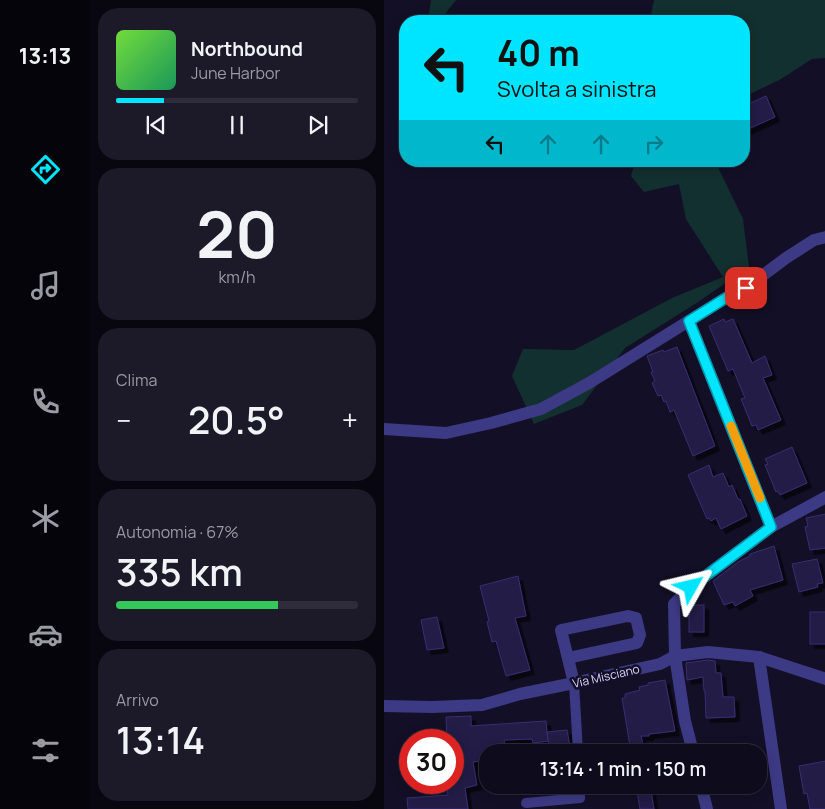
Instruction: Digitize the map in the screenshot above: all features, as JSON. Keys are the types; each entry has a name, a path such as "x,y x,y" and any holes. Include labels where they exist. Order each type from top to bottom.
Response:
{"street":[{"path":"384,429 446,433 491,423 541,408 589,383 729,296 746,288 814,240 825,237"},
{"path":"689,321 771,527"},
{"path":"691,744 685,721 676,656 674,604 691,587 771,527 825,497"},
{"path":"568,658 637,643 640,635 636,618 628,616 561,630 574,683"},
{"name":"Via Misciano","path":"384,706 482,705 520,694 660,664 676,656 708,652 759,657 825,679"},
{"path":"759,657 780,809"},
{"path":"703,794 707,809"}],"lane":[{"path":"574,683 578,744"},
{"path":"526,803 580,798 580,794"}],"green space":[{"path":"431,0 456,0 445,14 429,14"},
{"path":"654,0 825,0 825,58 812,59 781,79 750,94 750,15 651,14"},
{"path":"633,167 718,167 743,219 749,267 625,348 582,405 534,424 512,376 523,349 574,350 672,298 723,277 686,219 679,184 644,192 631,176"}],"building":[{"path":"766,96 775,117 750,128 750,103"},
{"path":"724,319 725,322 733,319 752,363 765,356 772,375 763,378 781,420 758,430 756,425 752,426 741,399 745,398 733,369 728,371 709,326"},
{"path":"677,347 715,446 693,456 674,410 670,412 666,401 664,402 661,395 658,396 652,383 655,381 647,356"},
{"path":"792,447 807,483 780,495 778,491 776,492 765,465 768,464 765,459"},
{"path":"709,465 713,477 723,473 729,487 732,485 747,516 721,529 716,518 711,521 709,518 707,519 688,475"},
{"path":"826,514 826,548 810,550 805,527 808,526 806,518"},
{"path":"774,546 783,580 750,590 753,596 735,606 733,602 724,605 713,581 738,562 750,556 750,554"},
{"path":"817,559 823,583 817,584 818,587 799,592 792,564"},
{"path":"518,576 526,616 515,618 530,670 506,676 496,641 492,642 480,586"},
{"path":"689,605 704,605 704,632 689,632"},
{"path":"810,612 826,612 826,644 810,644"},
{"path":"437,617 444,648 427,650 421,620"},
{"path":"715,661 716,673 721,673 723,697 734,697 735,717 706,718 703,677 687,680 686,663"},
{"path":"665,680 675,731 641,736 643,744 630,744 622,698 625,698 625,694 640,690 639,687 648,685 648,683"},
{"path":"471,716 471,726 546,721 548,741 533,743 532,739 504,740 505,744 479,744 479,761 473,762 477,785 465,788 468,809 408,809 407,798 464,794 464,729 447,729 446,717"},
{"path":"567,730 570,744 549,744 547,732"},
{"path":"826,761 826,809 810,809 807,793 804,794 799,766"},
{"path":"638,794 652,794 654,809 640,809"}],"slow traffic":[{"path":"731,426 760,498"}],"route":[{"path":"691,587 771,527 689,321 729,296 746,288"}]}
